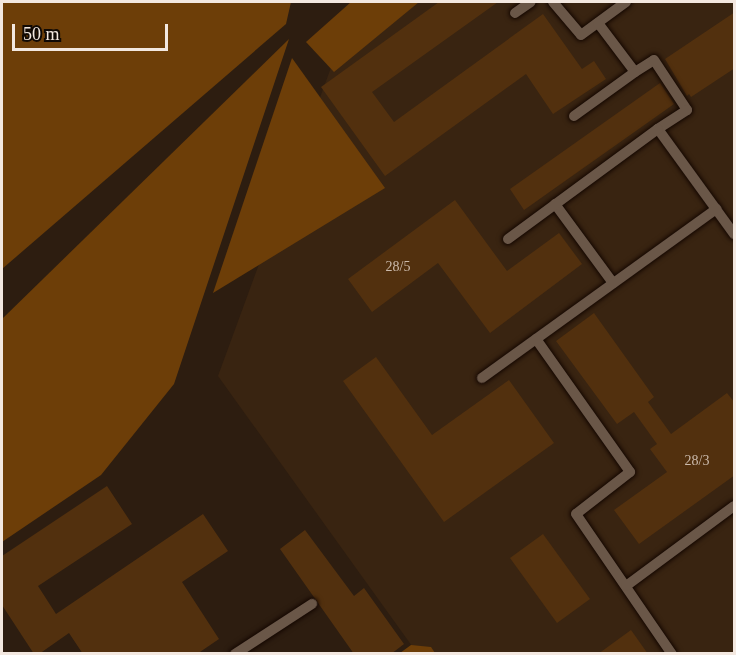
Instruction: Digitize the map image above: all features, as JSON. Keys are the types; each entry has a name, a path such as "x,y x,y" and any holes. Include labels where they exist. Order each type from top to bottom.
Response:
{"lane":[{"path":"515,13 531,2"},
{"path":"553,2 581,35 626,2"},
{"path":"598,22 635,72"},
{"path":"508,239 687,110 654,60 574,116"},
{"path":"658,129 735,234"},
{"path":"555,204 613,283"},
{"path":"482,378 716,209"},
{"path":"536,339 630,472 576,514 672,654"},
{"path":"626,586 735,506"},
{"path":"235,654 312,604"}],"shaded area":[{"path":"2,2 291,2 286,24 2,269"},
{"path":"351,2 419,2 334,72 306,42"},
{"path":"355,2 734,2 734,653 417,653 218,376"},
{"path":"289,39 174,384 101,475 2,542 2,319"},
{"path":"292,58 385,188 213,293"},
{"path":"411,645 431,647 435,653 400,653"}],"building":[{"path":"439,2 498,2 372,92 394,122 543,14 582,69 594,61 606,79 553,114 526,74 385,176 321,87"},
{"path":"735,12 735,68 691,97 689,94 687,96 665,59"},
{"path":"660,83 674,104 524,210 510,189"},
{"path":"455,200 507,271 559,233 582,264 490,333 438,263 372,312 348,279"},
{"path":"594,313 654,397 648,402 671,434 727,393 735,403 735,475 639,544 614,510 667,472 650,449 657,444 634,412 617,424 556,341"},
{"path":"376,357 432,435 509,380 554,443 444,522 343,381"},
{"path":"107,486 132,524 38,586 56,614 203,514 228,551 182,582 219,639 197,654 83,654 69,633 39,654 34,654 2,605 2,556"},
{"path":"305,530 354,596 364,588 404,644 391,654 354,654 280,549"},
{"path":"543,534 590,599 557,623 510,558"},
{"path":"631,630 648,654 598,654"}]}
